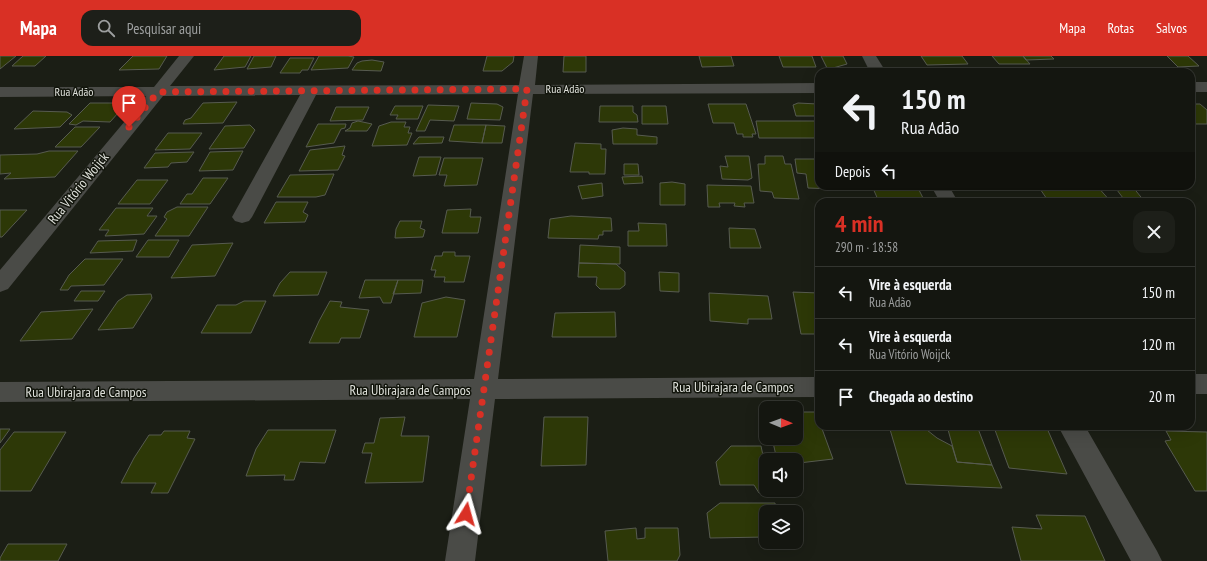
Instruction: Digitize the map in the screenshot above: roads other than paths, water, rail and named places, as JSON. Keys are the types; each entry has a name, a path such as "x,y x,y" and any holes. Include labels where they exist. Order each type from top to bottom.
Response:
{"street":[{"name":"Rua Vitório Woijck","path":"0,284 187,56"},
{"path":"460,561 531,56"},
{"path":"869,56 876,68"},
{"path":"1195,87 1207,87"},
{"name":"Rua Adão","path":"0,92 815,88"},
{"path":"242,216 311,90"},
{"path":"1195,384 1207,384"},
{"name":"Rua Ubirajara de Campos","path":"0,392 815,387"},
{"path":"1073,430 1147,561"}]}
